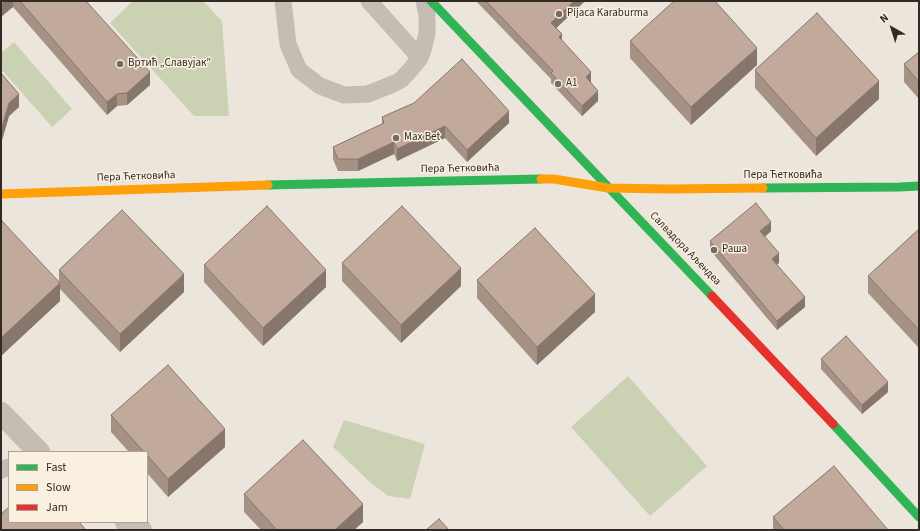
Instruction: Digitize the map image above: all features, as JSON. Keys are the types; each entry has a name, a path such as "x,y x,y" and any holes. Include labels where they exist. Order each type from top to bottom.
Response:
{"street":[{"name":"Салвадора Аљендеа","path":"431,1 608,188 678,258 919,517"},
{"name":"Пера Ћетковића","path":"1,194 224,186 554,179 608,188 676,189 919,186"},
{"path":"1,413 37,451"},
{"path":"128,523 140,530"}],"lane":[{"path":"283,1 288,44 299,70 320,86 344,95 368,94 401,80 411,70 420,58 427,33 428,15 424,1"},
{"path":"370,1 420,58"}],"green space":[{"path":"133,1 203,1 222,21 229,116 194,116 110,23"},
{"path":"14,42 72,109 52,127 1,69 1,53"},
{"path":"628,376 707,466 650,516 571,427"},
{"path":"344,420 425,444 410,499 388,496 371,483 333,447"}],"building":[{"path":"20,1 86,1 150,72 127,93 117,94 107,102"},
{"path":"486,1 574,1 551,23 562,34 559,37 591,72 586,77 598,91 582,106 551,73 553,71"},
{"path":"674,1 715,1 757,48 691,107 630,41"},
{"path":"817,13 879,81 816,138 755,70"},
{"path":"919,52 919,82 904,64"},
{"path":"462,59 509,111 467,150 445,126 397,149 394,142 358,159 338,159 333,147 384,123 382,117 414,103"},
{"path":"1,73 19,94 9,103 2,127 1,126"},
{"path":"756,203 771,222 760,231 779,253 772,259 805,297 777,321 710,241"},
{"path":"267,206 326,270 263,328 204,265"},
{"path":"402,206 461,268 401,325 342,263"},
{"path":"122,210 184,274 120,334 59,270"},
{"path":"2,221 60,283 1,338 1,222"},
{"path":"535,228 595,294 537,347 477,280"},
{"path":"919,229 919,330 868,276"},
{"path":"846,336 888,382 862,405 821,359"},
{"path":"168,365 225,429 168,479 148,456 148,451 143,451 111,415"},
{"path":"303,440 363,504 335,530 277,530 244,494"},
{"path":"834,466 888,530 784,530 773,517"},
{"path":"8,508 8,523 80,523 86,530 1,530 1,514"},
{"path":"439,519 449,530 426,530"}],"traffic: fast":[{"path":"431,1 712,296"},
{"path":"268,185 541,179"},
{"path":"763,188 919,186"},
{"path":"833,424 919,517"}],"traffic: slow":[{"path":"541,179 554,179 608,188 763,188"},
{"path":"1,194 268,185"}],"traffic: jam":[{"path":"712,296 833,424"}],"place":[{"name":"Pijaca Karaburma","path":"559,14"},
{"name":"Вртић „Славујак”","path":"120,64"},
{"name":"A1","path":"558,84"},
{"name":"Max Bet","path":"396,138"},
{"name":"Раша","path":"714,250"}]}
